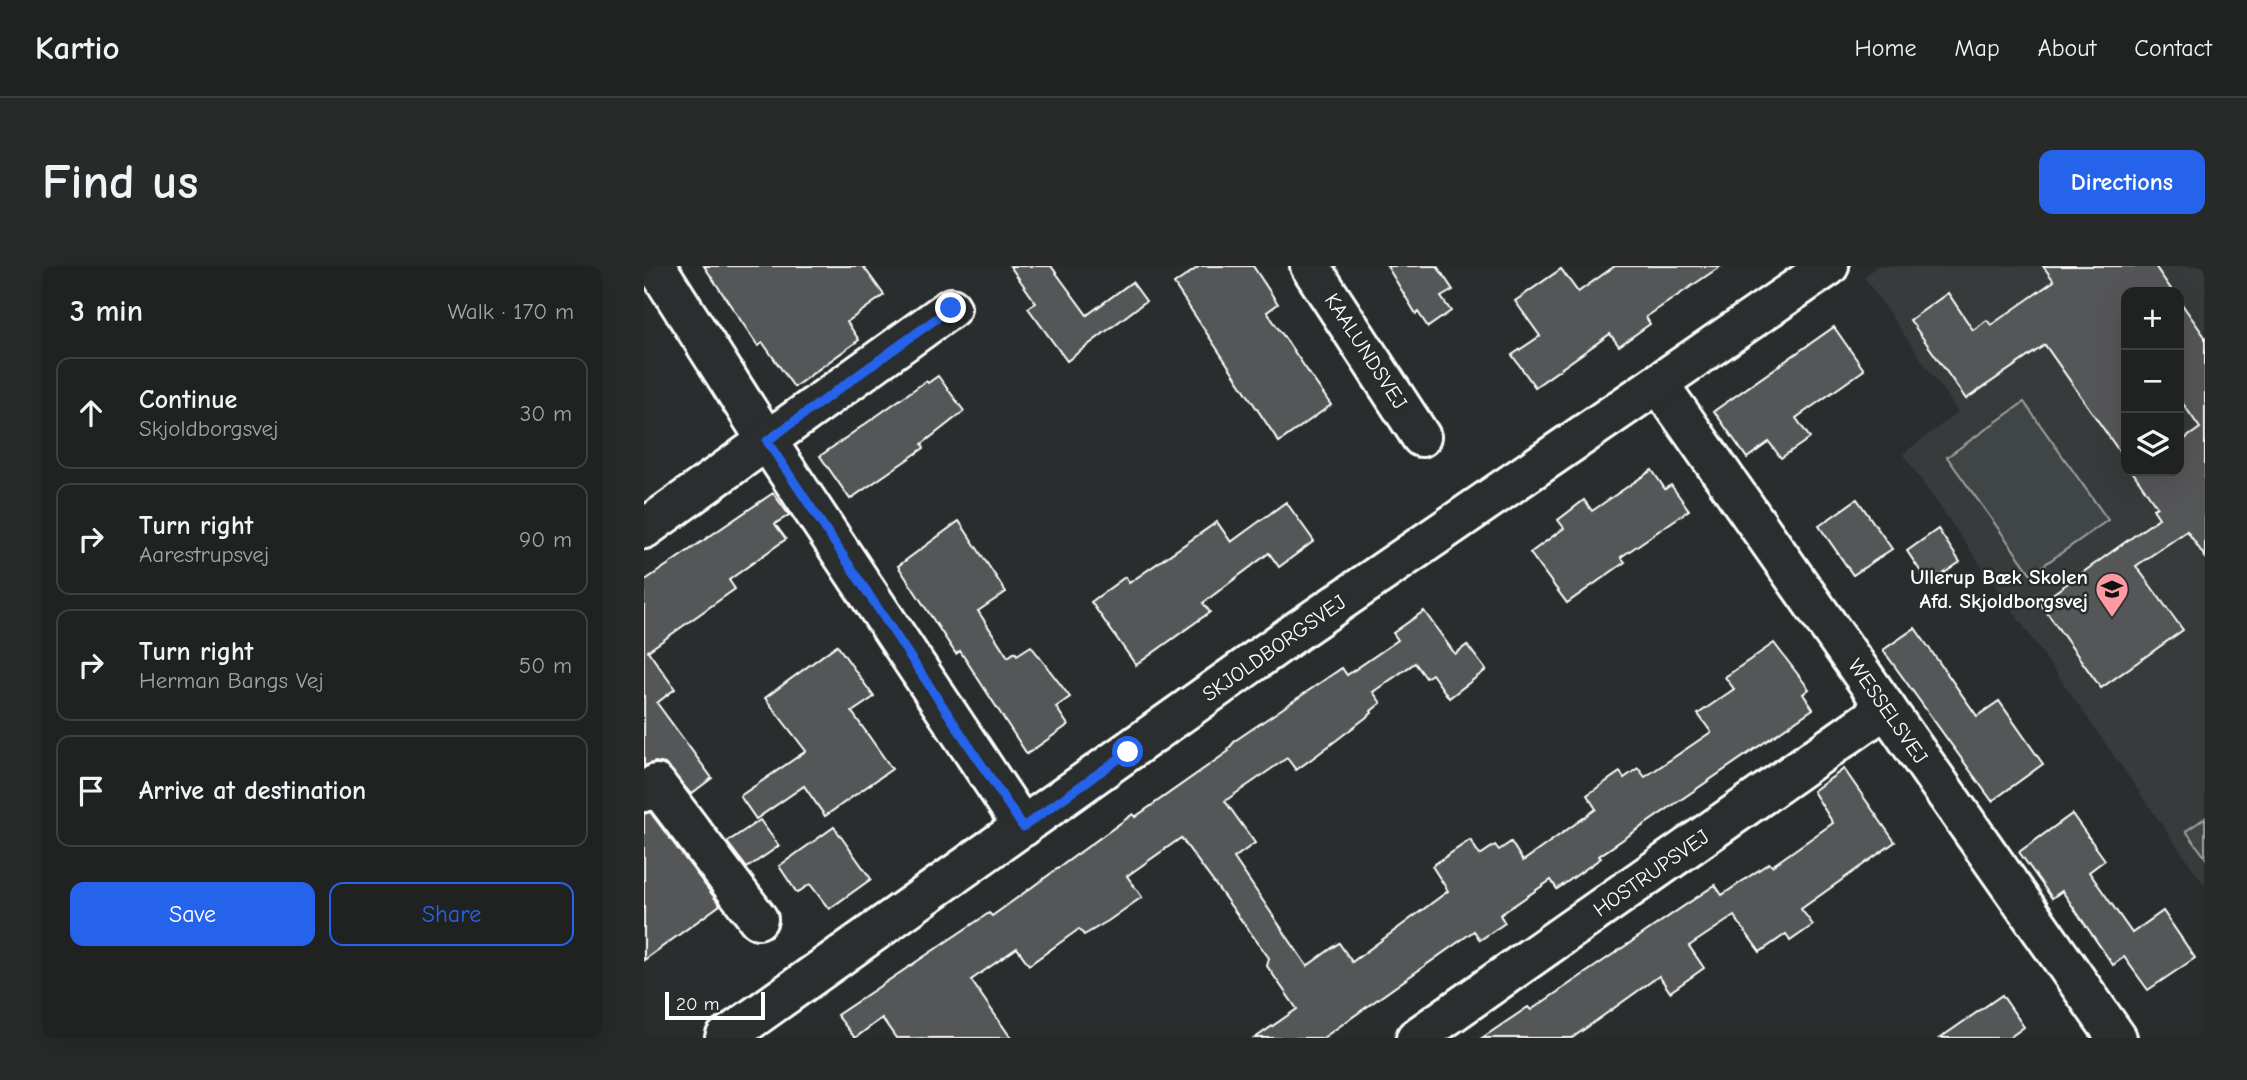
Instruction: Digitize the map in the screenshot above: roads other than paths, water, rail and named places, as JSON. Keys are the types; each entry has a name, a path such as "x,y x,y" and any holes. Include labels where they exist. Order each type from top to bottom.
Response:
{"street":[{"path":"656,266 767,441 1023,827"},
{"name":"KAALUNDSVEJ","path":"1310,266 1422,437"},
{"name":"SKJOLDBORGSVEJ","path":"725,1038 1297,631 1659,384 1823,268"},
{"path":"644,529 951,308"},
{"name":"WESSELSVEJ","path":"1659,384 2115,1037"},
{"name":"HOSTRUPSVEJ","path":"1416,1038 1886,708"},
{"path":"644,792 656,785 758,919"}],"place":[{"name":"Ullerup Bæk Skolen Afd. Skjoldborgsvej","path":"2112,619"}]}
